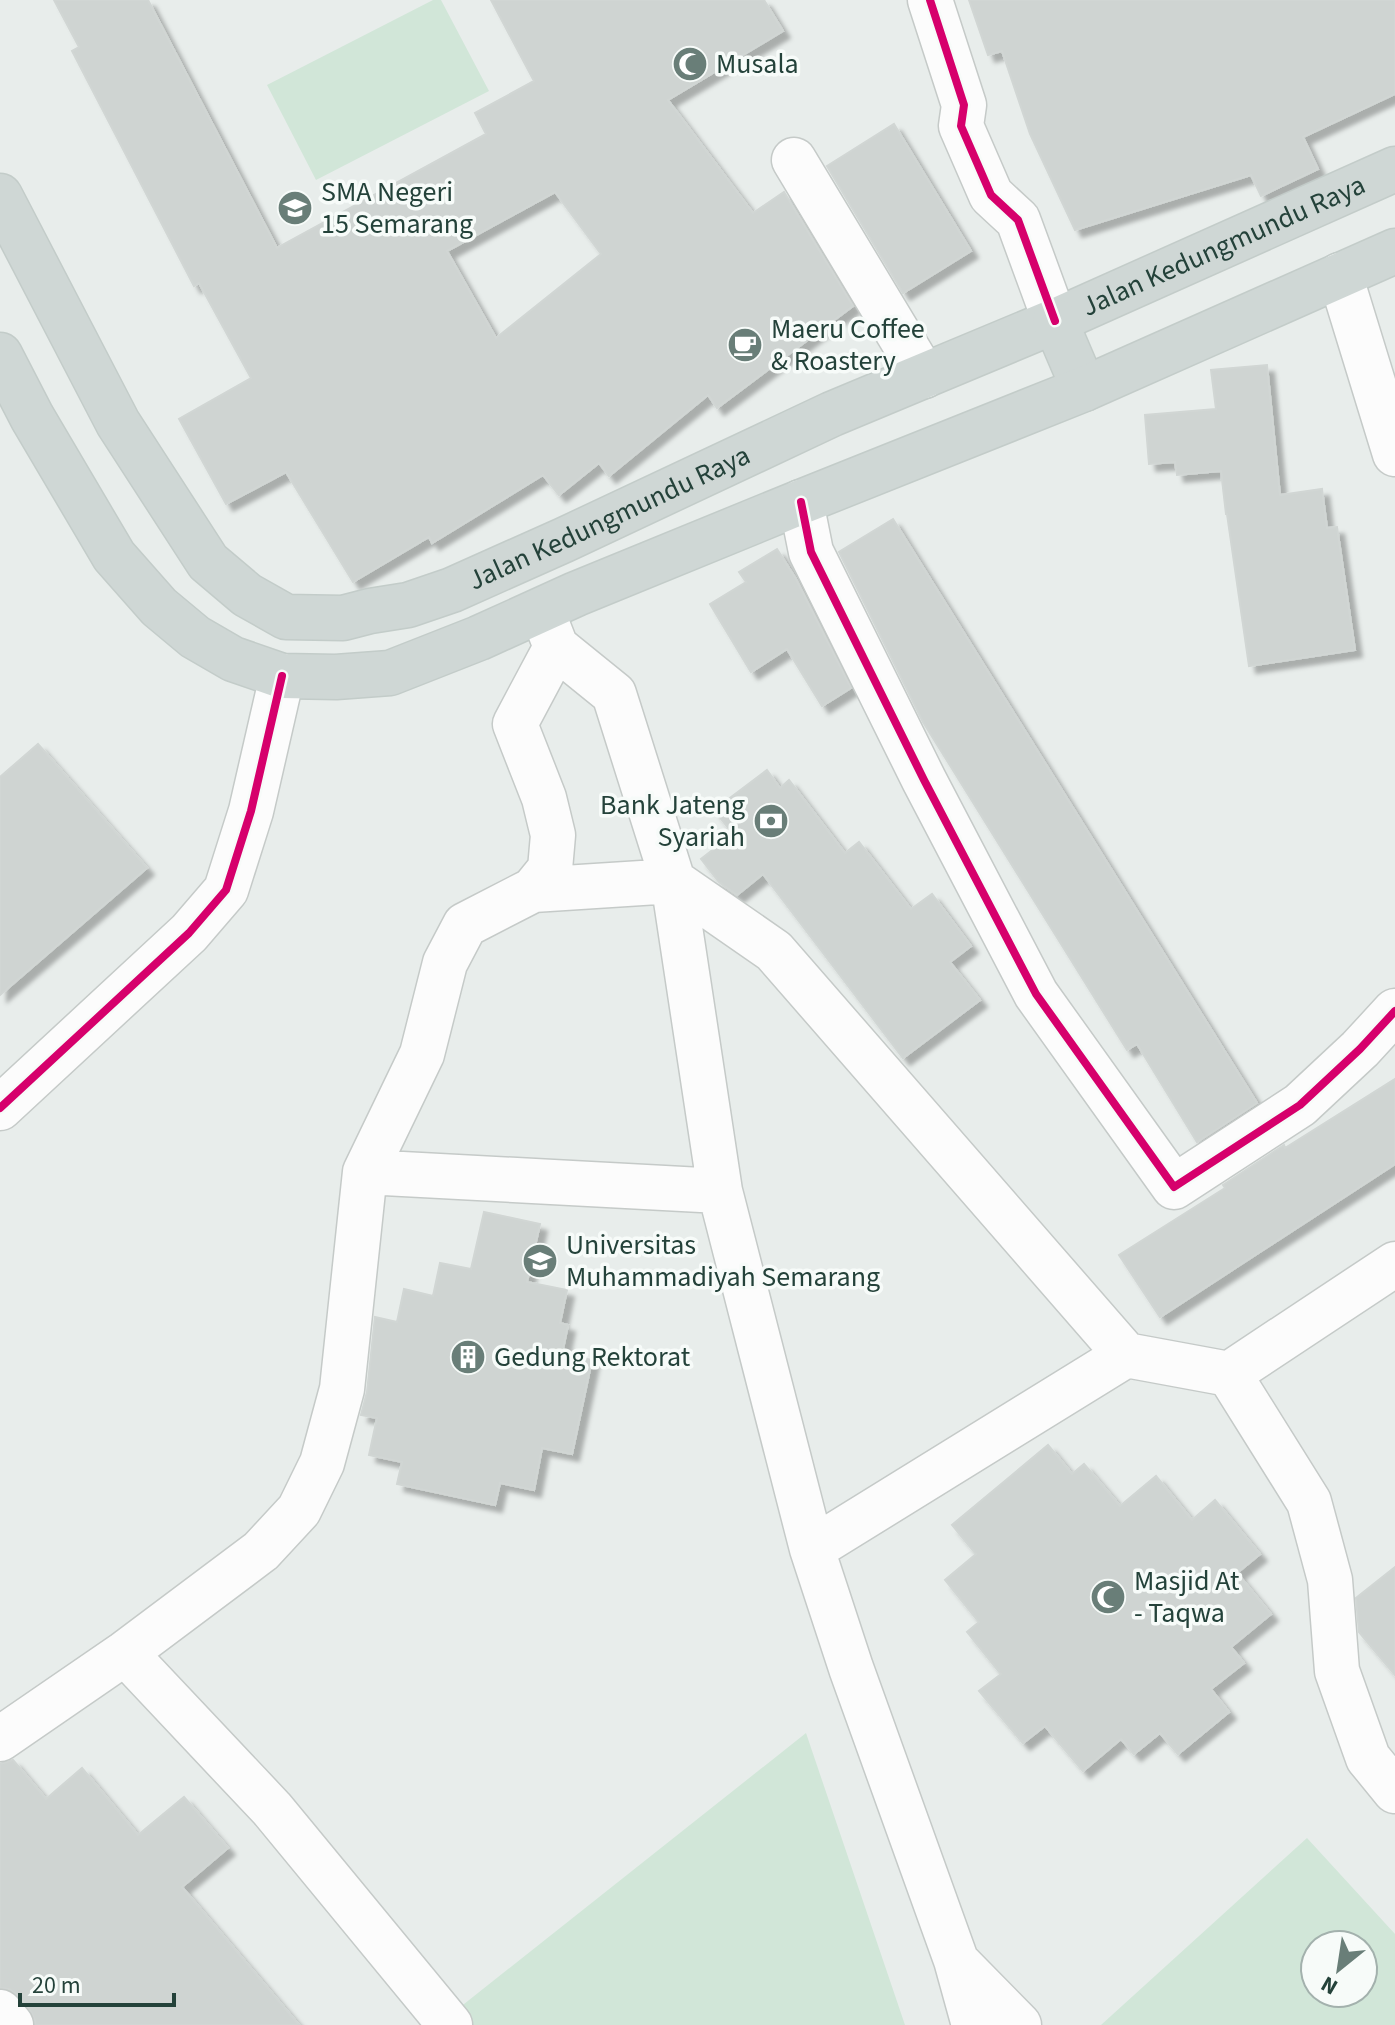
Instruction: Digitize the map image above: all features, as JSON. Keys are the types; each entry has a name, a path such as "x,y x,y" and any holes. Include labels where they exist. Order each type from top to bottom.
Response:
{"main road":[{"name":"Jalan Kedungmundu Raya","path":"0,196 118,423 208,562 247,595 286,617 343,618 408,605 452,590 832,414 1055,321 1395,169"},
{"name":"Jalan Kedungmundu Raya","path":"0,355 32,417 114,556 159,607 195,637 233,659 282,676 336,677 390,673 549,629 576,594 1084,389 1395,251"},
{"path":"1055,321 1084,389"},
{"path":"519,560 549,629"},
{"path":"282,676 286,617"}],"street":[{"path":"930,0 964,105 961,126 991,195 1018,220 1055,321"},
{"path":"794,160 924,376"},
{"path":"1340,275 1395,454"},
{"path":"801,502 811,552 924,780 1036,994 1174,1187 1300,1105 1395,1011"},
{"path":"533,890 550,869 553,835 544,798 515,724 549,629 614,694 673,881 720,1191 812,1549 851,1668 956,1960 974,2025"},
{"path":"0,1108 189,933 226,890 251,811 282,676"},
{"path":"0,1739 125,1653 261,1551 299,1510 322,1463 342,1389 365,1172 422,1054 445,963 465,925 533,890 673,881 774,951 1126,1355 1229,1374 1395,1264"},
{"path":"365,1172 720,1191"},
{"path":"812,1549 1126,1355"},
{"path":"1229,1374 1309,1502 1330,1580 1337,1671 1368,1758 1395,1791"},
{"path":"125,1653 272,1809 450,2025"},
{"path":"956,1960 1019,2025"},
{"path":"0,2012 11,2025"}],"green space":[{"path":"433,0 441,0 489,91 316,180 267,85"},
{"path":"806,1733 905,2025 467,2025 454,2012"},
{"path":"1307,1838 1395,1934 1395,2025 1101,2025"}],"building":[{"path":"54,0 148,0 277,248 486,134 475,113 534,81 491,0 764,0 783,31 668,100 753,213 784,192 853,306 717,408 708,395 609,476 599,463 559,495 543,475 432,543 429,537 353,582 286,472 226,504 179,419 251,378 199,283 194,286 72,51 79,47","holes":["555,192 601,254 496,338 447,251"]},
{"path":"969,0 1395,0 1395,94 1303,137 1318,169 1261,196 1251,175 1075,230 1030,134 1002,51 988,55"},
{"path":"894,124 971,251 903,293 827,166"},
{"path":"1267,365 1280,495 1322,489 1327,528 1337,527 1355,650 1249,666 1221,471 1177,475 1175,462 1149,464 1145,415 1216,409 1211,370"},
{"path":"893,519 1257,1103 1197,1142 1137,1044 1127,1050 923,722 839,552"},
{"path":"777,549 796,579 851,688 822,706 787,649 751,672 710,604 746,582 739,572"},
{"path":"38,744 147,868 0,995 0,777"},
{"path":"767,770 780,788 789,780 845,853 859,842 911,909 932,894 971,946 950,962 980,1000 903,1058 763,874 737,895 719,882 701,859 733,834 714,810"},
{"path":"1395,1079 1395,1164 1160,1317 1119,1255 1225,1188 1223,1185 1284,1145 1285,1148"},
{"name":"Gedung Rektorat","path":"484,1212 540,1224 527,1282 567,1290 560,1323 568,1325 562,1354 592,1360 572,1454 542,1448 534,1490 500,1483 495,1505 397,1484 402,1462 369,1455 377,1418 361,1415 367,1392 375,1317 397,1322 404,1289 433,1296 440,1263 471,1269"},
{"name":"Masjid At - Taqwa","path":"1048,1445 1072,1474 1084,1464 1120,1506 1156,1476 1192,1520 1215,1500 1260,1554 1237,1573 1271,1614 1231,1647 1244,1663 1211,1689 1229,1712 1178,1754 1160,1733 1134,1754 1121,1739 1083,1771 1045,1726 1023,1743 979,1691 1001,1674 967,1632 979,1622 945,1580 976,1554 952,1525"},
{"path":"1395,1567 1395,1675 1359,1632 1356,1598"},
{"path":"13,1760 46,1799 82,1768 138,1835 184,1797 228,1848 182,1887 299,2025 35,2025 30,2010 19,1996 9,1989 0,1988 0,1764"}],"cycle path":[{"path":"930,0 964,105 961,126 991,195 1018,220 1055,321"},
{"path":"801,502 811,552 924,780 1036,994 1174,1187 1300,1105 1395,1011"},
{"path":"0,1108 189,933 226,890 251,811 282,676"}],"place":[{"name":"Musala","path":"690,64"},
{"name":"SMA Negeri 15 Semarang","path":"295,208"},
{"name":"Maeru Coffee & Roastery","path":"745,345"},
{"name":"Bank Jateng Syariah","path":"771,821"},
{"name":"Universitas Muhammadiyah Semarang","path":"540,1261"},
{"name":"Gedung Rektorat","path":"468,1357"},
{"name":"Masjid At - Taqwa","path":"1108,1597"}]}
